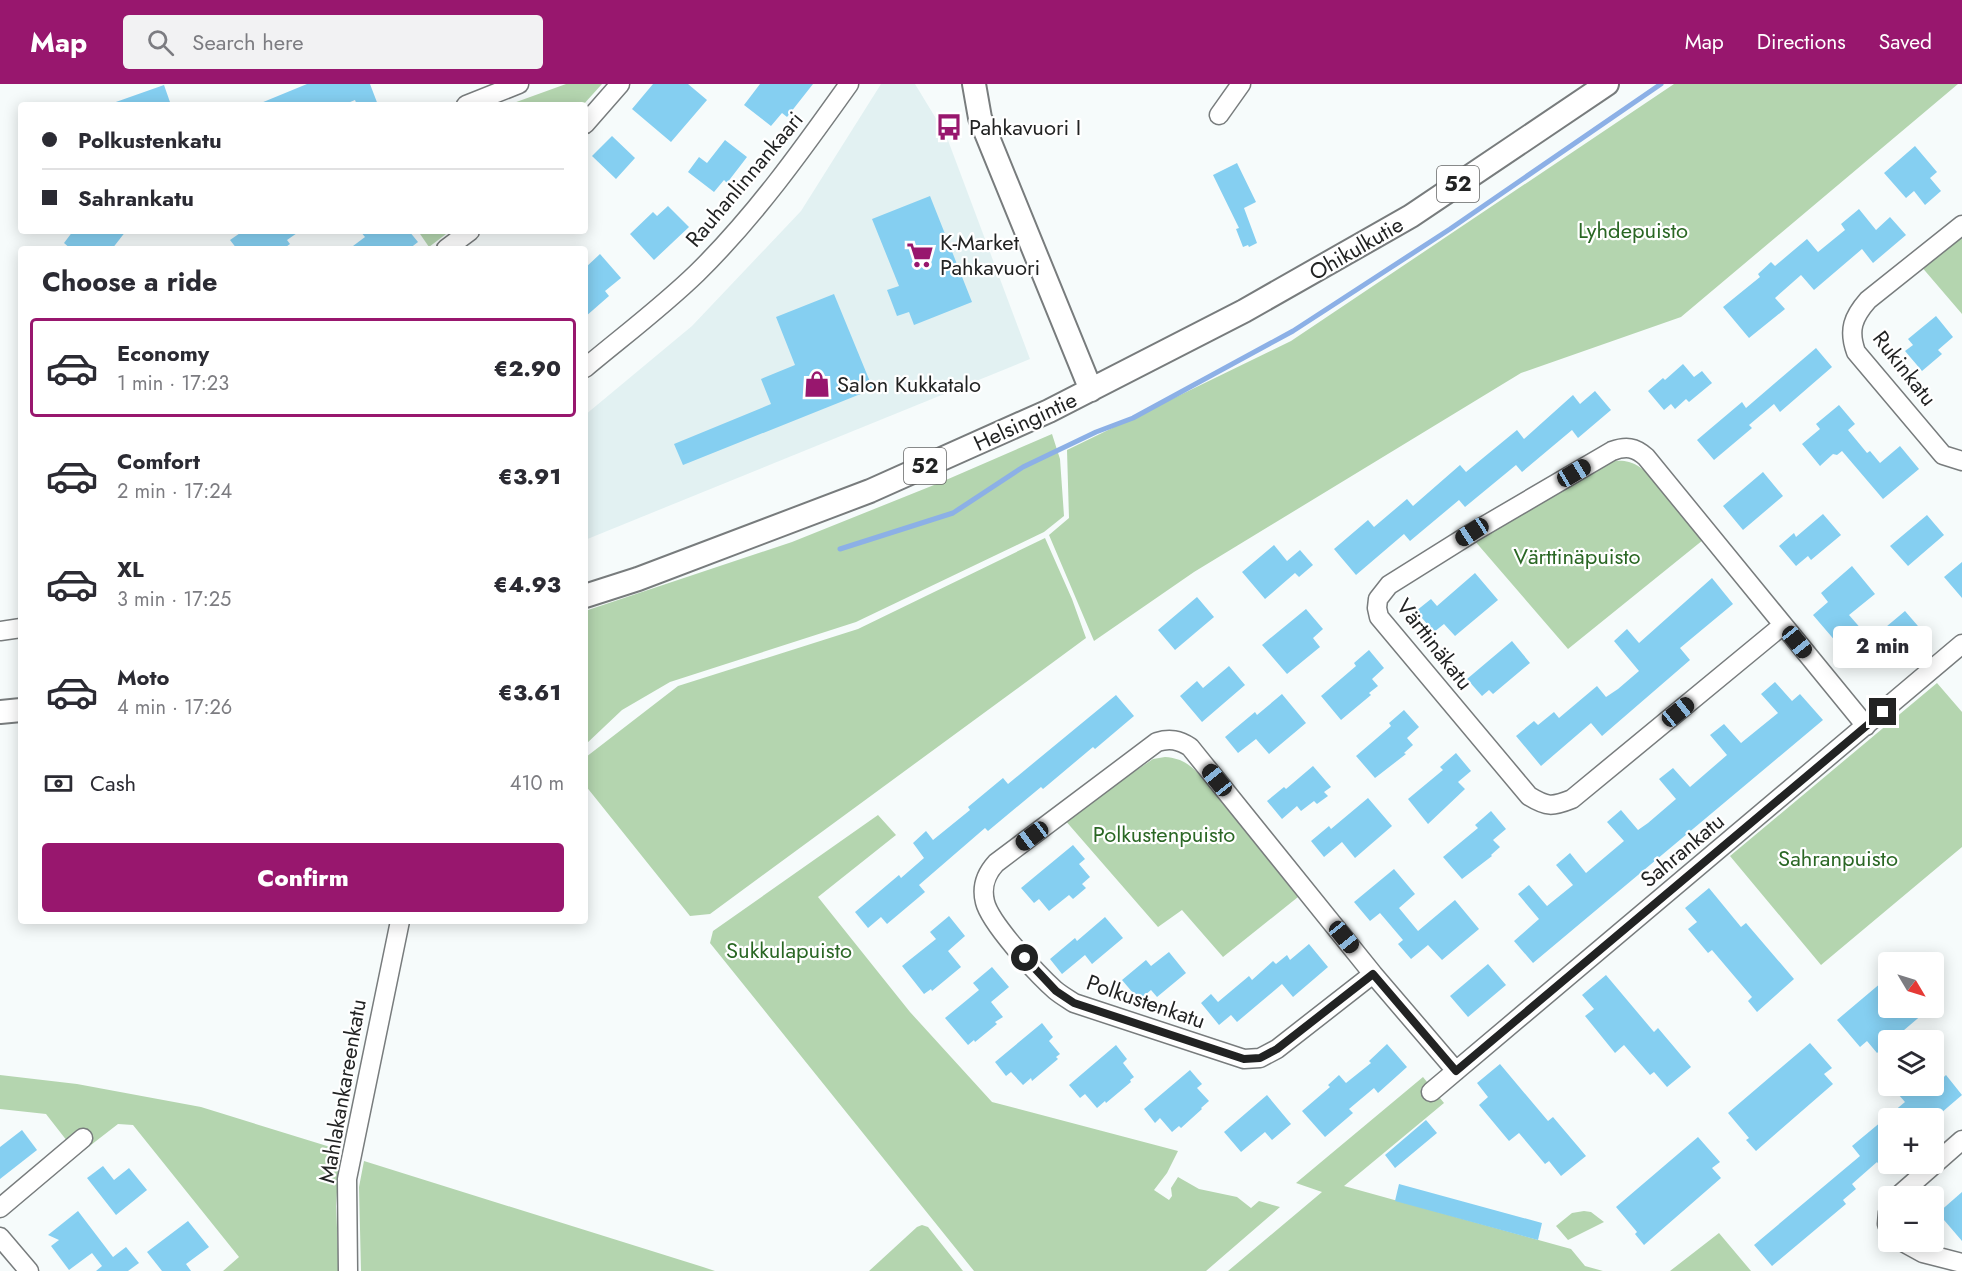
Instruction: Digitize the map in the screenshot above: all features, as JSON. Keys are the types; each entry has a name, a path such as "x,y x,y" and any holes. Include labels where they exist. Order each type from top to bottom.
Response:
{"main road":[{"name":"Helsingintie","path":"588,595 638,579 870,491 1091,390 980,118 974,84"},
{"name":"Ohikulkutie","path":"1091,390 1244,311 1411,216 1607,84"},
{"path":"0,712 18,710"}],"street":[{"path":"474,102 519,84"},
{"path":"588,121 620,84"},
{"name":"Rauhanlinnankaari","path":"588,365 681,287 743,223 797,157 849,84"},
{"path":"1219,115 1241,84"},
{"name":"Rukinkatu","path":"1962,225 1868,300 1852,322 1851,334 1856,352 1944,455 1962,461"},
{"path":"450,246 466,234"},
{"name":"Värttinäkatu","path":"1783,626 1572,799 1555,806 1542,804 1529,796 1379,617 1377,608 1378,599 1389,585 1472,532 1612,451 1630,448 1646,457 1866,726"},
{"path":"0,632 18,629"},
{"name":"Sahrankatu","path":"1431,1092 1962,644"},
{"name":"Polkustenkatu","path":"1373,974 1277,1049 1260,1058 1244,1059 1074,1003 1056,991 989,914 984,901 987,873 996,863 1157,742 1164,740 1181,742 1190,747 1373,974 1456,1071"},
{"name":"Mahlakankareenkatu","path":"348,1271 347,1179 399,924"},
{"path":"0,1208 83,1138"},
{"path":"1910,1186 1962,1140"},
{"path":"0,1237 29,1271"},
{"path":"1921,1252 1962,1263"}],"shaded area":[{"path":"881,84 915,84 946,135 1030,359 588,539 588,413 692,326 801,211"}],"green space":[{"path":"566,84 602,84 586,102 516,102"},
{"name":"Lyhdepuisto","path":"1674,84 1958,84 1681,317 1521,373 1194,572 1094,641 1049,535 1069,518 1067,450 1291,341"},
{"path":"1962,231 1962,314 1920,265"},
{"path":"420,234 446,234 430,246"},
{"path":"1052,434 1060,459 1064,516 1044,532 856,622 670,682 622,710 588,742 588,610 792,542 939,483"},
{"name":"Värttinäpuisto","path":"1610,461 1629,462 1648,474 1669,495 1703,540 1568,649 1474,540"},
{"path":"1045,538 1072,599 1086,638 710,914 690,916 588,789 588,755 678,686 858,629"},
{"name":"Sahranpuisto","path":"1937,683 1962,712 1962,847 1821,965 1730,856"},
{"name":"Polkustenpuisto","path":"1165,757 1183,762 1199,774 1298,897 1223,957 1182,910 1158,927 1064,819 1153,759"},
{"name":"Sukkulapuisto","path":"878,815 896,835 818,897 910,1012 992,1102 1178,1151 1167,1173 1154,1190 1169,1200 1172,1196 1171,1188 1178,1177 1199,1189 1237,1197 1251,1208 1259,1201 1280,1207 1206,1271 974,1271 710,943 713,931"},
{"path":"0,1075 77,1084 201,1107 340,1150 336,1206 339,1271 223,1271 239,1257 133,1125 118,1124 78,1155 46,1114 0,1109"},
{"path":"1423,1077 1444,1103 1344,1186 1571,1249 1585,1266 1603,1271 1228,1271 1322,1192 1296,1183"},
{"path":"364,1161 715,1271 361,1271 359,1187"},
{"path":"1591,1212 1604,1222 1568,1240 1556,1226 1572,1213"},
{"path":"922,1225 928,1227 963,1271 869,1271 917,1227"},
{"path":"1719,1233 1751,1271 1670,1271"}],"building":[{"path":"307,84 370,84 377,102 356,102 355,100 350,102 263,102"},
{"path":"653,84 688,84 707,100 671,142 632,109"},
{"path":"760,84 813,84 787,117 782,113 771,126 744,105"},
{"path":"164,85 170,102 116,102"},
{"path":"612,136 635,158 616,179 592,156"},
{"path":"725,140 747,157 727,183 724,180 714,192 688,172 699,157 707,163"},
{"path":"1915,146 1937,172 1930,178 1941,191 1925,205 1914,191 1906,198 1884,173"},
{"path":"1237,163 1256,202 1244,208 1257,243 1249,247 1248,245 1243,247 1236,229 1239,228 1213,175"},
{"name":"K-Market Pahkavuori","path":"930,196 972,302 914,325 909,312 897,316 887,290 899,286 872,219"},
{"path":"668,206 689,227 654,260 630,234 653,212 657,216"},
{"path":"1859,209 1876,230 1890,217 1906,235 1873,263 1862,249 1814,290 1801,275 1775,298 1785,309 1749,338 1723,307 1760,277 1758,274 1771,262 1775,266 1807,239 1818,252 1845,230 1841,224"},
{"path":"71,234 124,234 114,246 68,246 64,243"},
{"path":"239,234 296,234 287,240 290,244 287,246 235,246 230,240"},
{"path":"362,234 411,234 418,242 413,246 353,246 365,237"},
{"path":"600,254 621,278 605,291 609,296 588,314 588,265"},
{"name":"Salon Kukkatalo","path":"834,294 873,389 683,465 674,444 771,404 761,379 795,365 776,317"},
{"path":"1936,316 1953,337 1938,350 1942,354 1922,371 1905,351 1913,345 1908,339"},
{"path":"1816,348 1832,367 1780,412 1774,404 1749,425 1752,428 1714,460 1697,440 1742,402 1746,408"},
{"path":"1683,364 1694,377 1702,371 1712,383 1689,402 1686,399 1675,409 1671,404 1664,410 1648,391"},
{"path":"1595,391 1611,410 1578,438 1572,430 1522,472 1516,465 1465,507 1459,500 1410,541 1404,534 1356,575 1334,549 1368,520 1374,527 1407,499 1413,506 1460,465 1466,472 1517,430 1524,439 1573,395 1580,404"},
{"path":"1839,405 1855,424 1848,430 1867,453 1870,451 1880,463 1900,446 1919,469 1883,499 1842,451 1837,455 1833,454 1820,466 1802,444 1820,429 1816,424"},
{"path":"1763,472 1783,496 1743,530 1723,506"},
{"path":"1823,514 1841,535 1811,560 1808,556 1796,566 1779,546 1794,533 1796,537"},
{"path":"1927,515 1944,535 1908,566 1890,546"},
{"path":"1274,545 1287,561 1300,550 1313,565 1299,577 1295,573 1265,599 1242,572"},
{"path":"1962,562 1962,598 1944,577"},
{"path":"1852,566 1875,594 1849,615 1870,639 1849,657 1813,615 1828,602 1821,593"},
{"path":"1475,573 1498,600 1455,636 1444,624 1434,632 1416,611 1431,599 1437,606"},
{"path":"1712,578 1733,604 1680,648 1690,660 1602,736 1591,723 1541,766 1516,736 1534,721 1538,725 1554,712 1559,718 1597,686 1606,697 1618,689 1639,671 1614,641 1627,629 1639,643"},
{"path":"1197,597 1214,617 1175,650 1158,630"},
{"path":"1306,609 1323,629 1313,638 1320,647 1287,674 1262,645"},
{"path":"1905,611 1924,633 1893,659 1874,637"},
{"path":"1512,641 1530,663 1493,694 1489,690 1482,696 1467,679"},
{"path":"1369,650 1384,668 1372,679 1378,686 1369,693 1371,695 1341,720 1321,696 1356,666 1354,663"},
{"path":"1229,666 1245,685 1202,722 1180,696 1197,681 1203,688"},
{"path":"1775,682 1792,701 1800,694 1823,720 1533,963 1514,941 1539,919 1518,894 1529,885 1547,906 1573,885 1556,865 1570,853 1586,873 1624,841 1607,822 1621,810 1638,830 1648,823 1676,799 1659,779 1673,768 1690,787 1727,755 1710,735 1724,724 1741,743 1778,713 1761,694"},
{"path":"1282,694 1306,723 1269,754 1256,739 1238,753 1225,737 1255,712 1257,715"},
{"path":"1116,695 1134,716 988,831 985,828 919,885 925,892 887,924 881,917 868,928 855,912 899,875 901,878 924,858 913,843 926,831 933,840 970,810 968,807 1003,778 1008,784"},
{"path":"1404,710 1419,727 1407,738 1413,745 1404,753 1406,754 1375,778 1356,756 1391,726 1389,723"},
{"path":"1456,753 1471,771 1458,782 1465,789 1428,824 1408,799 1443,770 1440,767"},
{"path":"1313,766 1331,787 1324,792 1328,796 1317,804 1314,801 1301,811 1297,806 1282,819 1267,801 1284,787 1286,789"},
{"path":"1368,798 1392,826 1355,858 1342,842 1324,857 1311,841 1329,826 1331,829"},
{"path":"1491,811 1506,829 1493,840 1500,847 1462,879 1443,857 1478,828 1475,825"},
{"path":"1073,845 1085,859 1079,864 1090,877 1082,884 1086,888 1073,899 1069,895 1049,911 1039,899 1034,903 1021,888"},
{"path":"1394,869 1415,894 1399,908 1418,931 1455,900 1479,929 1442,960 1428,945 1411,959 1398,944 1403,940 1380,913 1370,921 1354,902"},
{"path":"1709,888 1741,927 1746,923 1794,979 1757,1012 1748,1001 1752,997 1712,950 1708,953 1688,929 1697,922 1685,908"},
{"path":"949,916 965,936 948,951 961,967 932,991 931,989 924,994 902,966 936,939 930,932"},
{"path":"1105,917 1123,938 1092,964 1085,955 1062,974 1050,959 1075,938 1077,941"},
{"path":"1309,944 1328,967 1293,997 1282,984 1237,1022 1231,1015 1219,1025 1201,1003 1211,994 1218,1002 1249,976 1252,980 1273,961 1276,964 1287,955 1290,960"},
{"path":"1169,952 1186,973 1157,997 1151,990 1139,1000 1122,980 1146,960 1151,966"},
{"path":"1488,964 1506,985 1468,1017 1450,996"},
{"path":"992,967 1009,987 991,1002 1003,1017 975,1042 974,1040 968,1045 945,1018 979,990 973,983"},
{"path":"1606,975 1654,1032 1658,1028 1691,1067 1667,1087 1654,1072 1650,1075 1624,1045 1615,1053 1585,1016 1594,1009 1582,995"},
{"path":"1878,985 1878,1018 1918,1018 1904,1030 1878,1030 1877,1053 1867,1041 1860,1047 1837,1020"},
{"path":"1042,1023 1053,1037 1049,1041 1060,1054 1056,1057 1058,1059 1032,1081 1031,1078 1023,1085 1011,1072 1006,1076 995,1062"},
{"path":"1810,1043 1832,1068 1824,1074 1833,1084 1756,1151 1746,1140 1749,1138 1728,1113"},
{"path":"1387,1044 1407,1067 1378,1093 1374,1088 1349,1109 1353,1113 1325,1137 1302,1111 1330,1087 1328,1085 1339,1075 1346,1083 1371,1063 1369,1061"},
{"path":"1116,1045 1127,1059 1123,1063 1134,1077 1106,1103 1105,1101 1097,1108 1085,1094 1080,1098 1069,1085"},
{"path":"1500,1064 1548,1121 1553,1117 1586,1156 1561,1176 1549,1161 1545,1164 1519,1133 1509,1141 1479,1105 1488,1097 1477,1083"},
{"path":"1190,1070 1202,1084 1197,1088 1209,1101 1181,1128 1179,1126 1172,1132 1160,1118 1155,1123 1144,1109"},
{"path":"1946,1075 1962,1095 1944,1110 1944,1108 1898,1108 1905,1102 1900,1096 1944,1096 1944,1077"},
{"path":"1267,1095 1291,1124 1272,1140 1265,1132 1241,1152 1224,1132"},
{"path":"1426,1120 1437,1133 1395,1168 1385,1155"},
{"path":"1878,1124 1878,1163 1852,1184 1856,1189 1843,1200 1846,1204 1772,1266 1754,1245 1860,1156 1852,1146"},
{"path":"22,1130 37,1150 0,1179 0,1147"},
{"path":"1698,1137 1720,1162 1712,1168 1721,1178 1644,1245 1635,1234 1637,1232 1616,1207"},
{"path":"103,1166 114,1180 129,1168 147,1190 116,1215 87,1178"},
{"path":"1399,1184 1542,1223 1538,1240 1395,1201"},
{"path":"1962,1192 1962,1241 1944,1220 1944,1208"},
{"path":"78,1211 113,1257 126,1247 139,1263 128,1271 96,1271 102,1266 92,1253 69,1270 51,1246 59,1240 48,1235"},
{"path":"188,1221 209,1247 186,1264 191,1271 162,1271 147,1252"}],"waterway":[{"path":"840,549 953,513 1023,467 1096,432 1133,418 1293,331 1450,229 1661,84"}],"place":[{"name":"Pahkavuori I","path":"949,127"},
{"name":"K-Market Pahkavuori","path":"920,255"},
{"name":"Salon Kukkatalo","path":"817,384"}],"route":[{"path":"1025,958 1056,991 1074,1003 1244,1059 1260,1058 1277,1049 1373,974 1456,1071 1883,712"}]}
